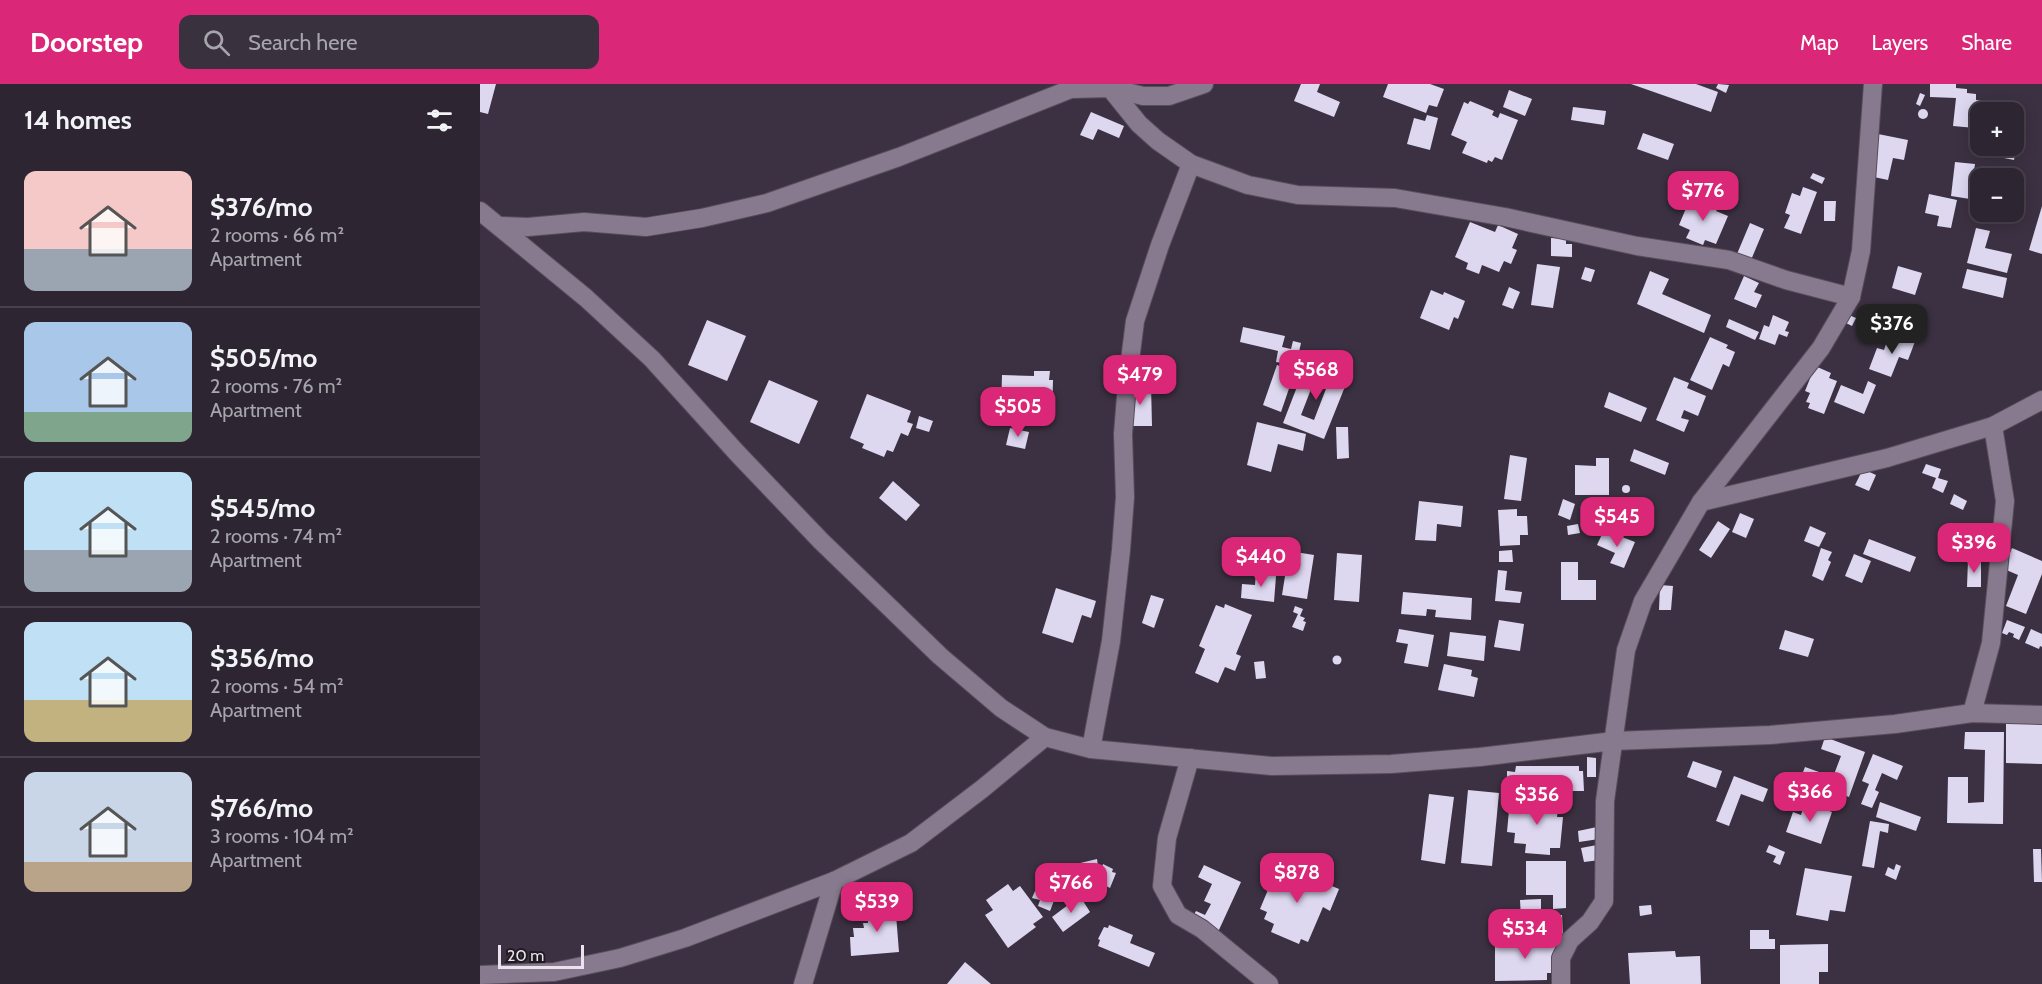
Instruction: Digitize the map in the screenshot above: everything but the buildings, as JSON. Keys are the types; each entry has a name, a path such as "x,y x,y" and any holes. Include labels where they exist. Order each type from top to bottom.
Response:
{"street":[{"path":"501,226 528,227 584,222 646,227 702,218 767,203 878,165 1071,89 1110,88 1143,96 1169,96 1204,84"},
{"path":"1561,984 1561,958 1570,940 1590,922 1604,901 1605,801 1626,650 1643,601 1701,502 1821,348 1851,297 1861,251 1874,84"},
{"path":"1110,88 1139,124 1158,141 1191,164 1248,185 1298,195 1395,198 1505,217 1636,246 1729,260 1786,280 1851,297"},
{"path":"1091,749 1111,640 1121,550 1125,497 1124,424 1135,321 1160,245 1191,164"},
{"path":"480,211 586,298 652,359 821,541 940,656 1000,708 1045,737 1091,749 1272,766 1391,764 1480,757 1614,741 1770,735 1895,724 1972,713 2042,715"},
{"path":"1701,502 1887,458 1993,426 2042,400"},
{"path":"1972,713 1991,643 2005,501 1993,426"},
{"path":"480,975 554,972 620,958 685,938 834,881 910,843 982,789 1045,737"},
{"path":"1190,758 1167,838 1162,886 1178,915 1203,929 1269,984"},
{"path":"803,984 834,881"}]}
